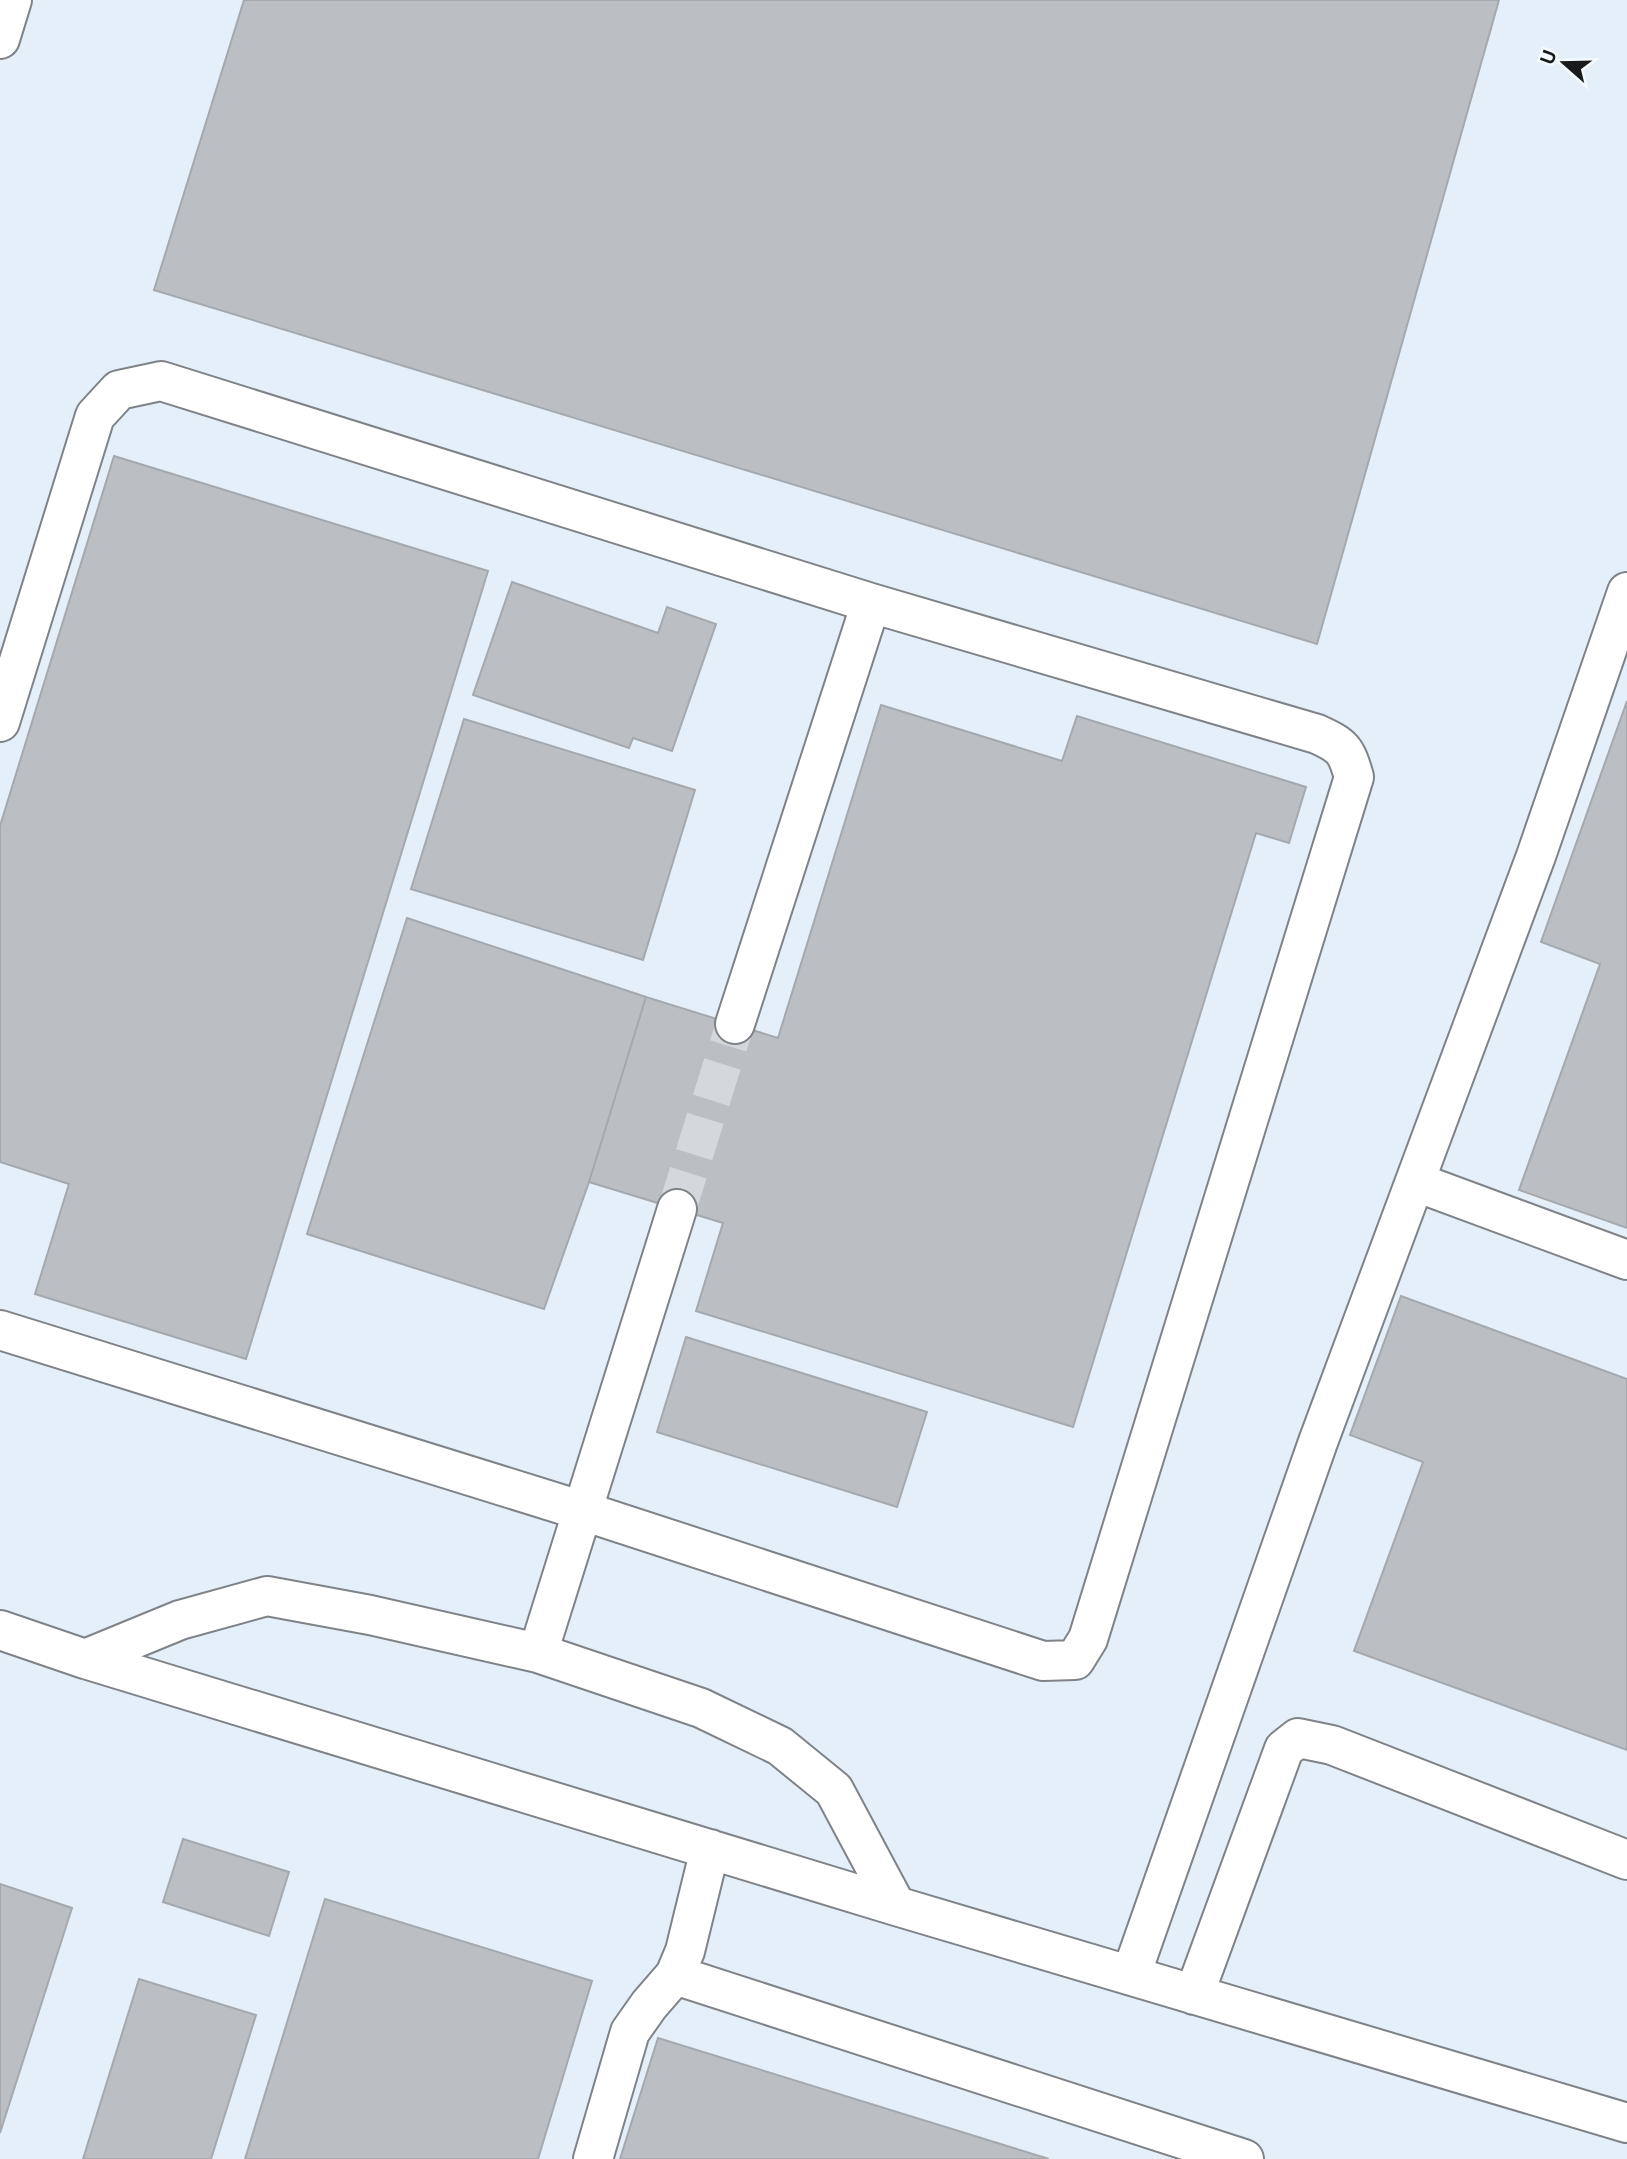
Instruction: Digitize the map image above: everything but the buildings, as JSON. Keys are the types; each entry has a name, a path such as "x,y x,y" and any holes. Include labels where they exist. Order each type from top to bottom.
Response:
{"street":[{"path":"0,39 12,0"},
{"path":"0,722 95,416 119,390 161,381 871,603 1317,734 1341,745 1348,755 1354,777 1088,1639 1075,1660 1043,1661 583,1511 0,1330"},
{"path":"1130,1975 1318,1442 1536,856 1627,592"},
{"path":"735,1024 871,603"},
{"path":"1416,1182 1627,1260"},
{"path":"538,1653 677,1209"},
{"path":"85,1659 180,1620 267,1596 370,1615 538,1653 701,1708 780,1746 834,1790 896,1906"},
{"path":"0,1630 85,1659 896,1906 1627,2123"},
{"path":"1194,1995 1284,1749 1298,1738 1332,1745 1627,1860"},
{"path":"593,2159 630,2032 675,1975 685,1951 710,1849"},
{"path":"675,1975 1244,2159"}],"shaded area":[{"path":"0,0 1627,0 1627,2159 0,2159"}],"tunnel":[{"path":"677,1209 735,1024"}]}
